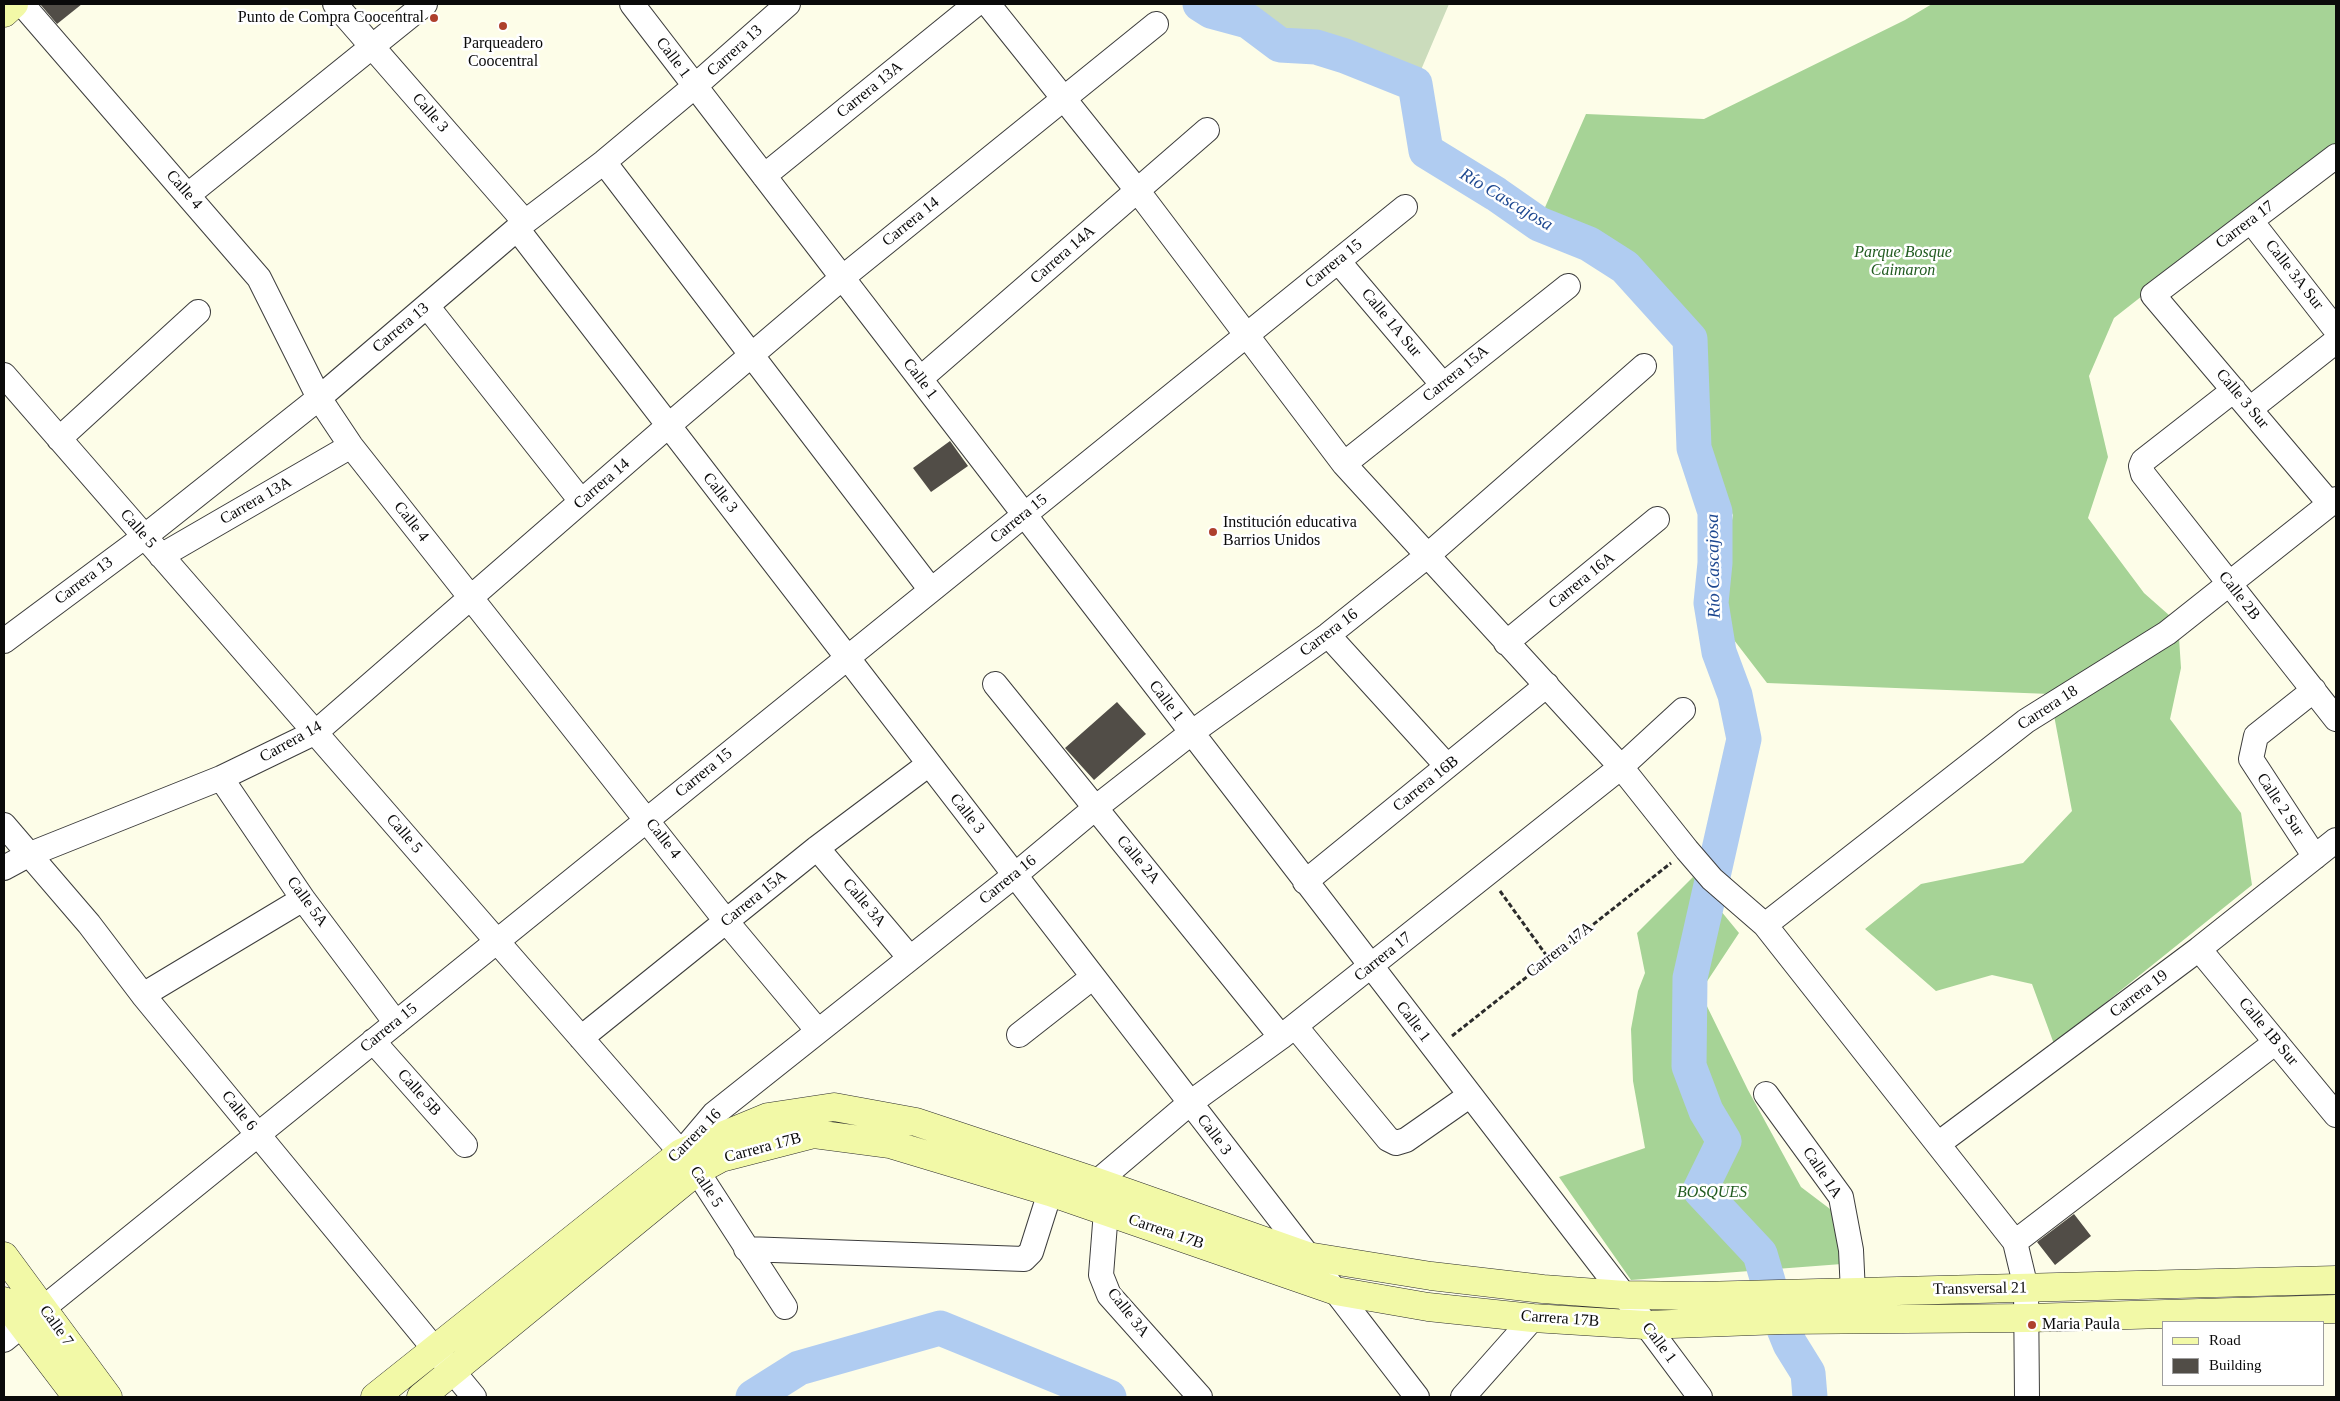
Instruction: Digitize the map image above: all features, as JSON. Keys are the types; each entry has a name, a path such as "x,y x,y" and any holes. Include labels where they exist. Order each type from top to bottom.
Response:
{"street":[{"path":"4,13 14,4"},
{"name":"Calle 4","path":"22,4 259,278 318,398 351,446 648,819 726,921 818,1031"},
{"name":"Calle 3","path":"335,4 521,226 668,426 1417,1397"},
{"path":"188,195 425,4"},
{"name":"Calle 1","path":"632,4 1190,733 1624,1295 1700,1397"},
{"name":"Carrera 13","path":"4,641 144,537 318,398 521,226 604,162 695,86 788,4"},
{"name":"Carrera 13A","path":"764,176 976,4"},
{"path":"988,4 1062,99 1137,190 1344,464 1621,767 1712,879 1765,925 2015,1242 2026,1288 2028,1318 2027,1397"},
{"name":"Carrera 14","path":"4,868 28,855 221,778 316,732 581,501 842,278 1156,24"},
{"name":"Carrera 14A","path":"920,379 1207,130"},
{"name":"Carrera 17","path":"2153,295 2336,156"},
{"path":"604,162 931,590"},
{"name":"Carrera 15","path":"13,1332 1405,207"},
{"name":"Calle 3A Sur","path":"2251,221 2336,330"},
{"name":"Calle 1A Sur","path":"1338,261 1443,384"},
{"name":"Carrera 15A","path":"1344,464 1568,286"},
{"name":"Calle 3 Sur","path":"2153,295 2250,409 2333,501"},
{"path":"427,306 581,501"},
{"path":"59,439 198,312"},
{"path":"2250,409 2336,341"},
{"name":"Carrera 16","path":"421,1397 689,1162 714,1114 1015,875 1190,733 1328,635 1427,556 1644,366"},
{"name":"Calle 5","path":"4,375 689,1162 785,1307"},
{"name":"Calle 2B","path":"2234,390 2143,461 2141,466 2143,474 2336,719"},
{"name":"Carrera 13A","path":"161,556 351,446"},
{"name":"Carrera 18","path":"1765,925 2026,721 2167,633 2333,501"},
{"name":"Carrera 16A","path":"1506,643 1658,519"},
{"path":"1328,635 1447,766"},
{"name":"Calle 2A","path":"995,684 1094,809 1192,924 1288,1032 1388,1139 1396,1143 1406,1140 1469,1096"},
{"name":"Carrera 16B","path":"1305,882 1547,685"},
{"name":"Calle 2 Sur","path":"2314,690 2256,736 2251,759 2315,857"},
{"name":"Carrera 17","path":"1098,1200 1190,1103 1288,1032 1486,872 1621,767 1683,710"},
{"name":"Carrera 15A","path":"581,1038 817,848 929,764"},
{"name":"Calle 5A","path":"221,778 303,899 396,1023"},
{"name":"Calle 6","path":"4,825 89,924 143,995 474,1397"},
{"name":"Carrera 19","path":"1938,1144 2199,949 2336,840"},
{"name":"Calle 3A","path":"817,848 910,958"},
{"path":"143,995 303,899"},
{"name":"Calle 1B Sur","path":"2199,949 2336,1115"},
{"path":"1019,1035 1093,977"},
{"name":"Calle 5B","path":"373,1042 465,1145"},
{"path":"2015,1242 2276,1042"},
{"name":"Calle 1A","path":"1766,1094 1841,1197 1851,1250 1850,1293"},
{"name":"Carrera 17B","path":"689,1162 768,1117 834,1107 916,1122 1098,1200 1336,1291 1428,1307 1533,1318 1645,1325 1701,1309"},
{"name":"Carrera 17B","path":"689,1162 721,1158 814,1134 890,1144 1050,1192 1098,1200 1307,1256 1431,1276 1543,1289 1624,1295"},
{"name":"Carrera 16","path":"375,1397 434,1349 689,1162"},
{"path":"746,1249 1024,1259 1031,1252 1050,1192"},
{"name":"Calle 3A","path":"1098,1200 1102,1275 1109,1295 1200,1397"},
{"name":"Calle 7","path":"4,1256 108,1397"},
{"name":"Transversal 21","path":"1701,1309 1850,1293 2336,1280"},
{"name":"Transversal 21","path":"1624,1295 1701,1309 1842,1319 2028,1318 2336,1309"},
{"name":"Calle 7","path":"4,1301 13,1332 77,1397"},
{"path":"1463,1397 1533,1318"}],"path":[{"name":"Carrera 17A","path":"1434,1050 1687,850"},
{"path":"1486,872 1549,959"}],"green space":[{"path":"1200,4 1449,4 1415,84 1345,56 1316,47 1280,45 1248,21 1211,11"},
{"name":"Parque Bosque Caimaron","path":"1932,4 2336,4 2336,144 2114,318 2089,376 2108,457 2088,518 2144,593 2178,623 2181,668 2170,719 2241,813 2252,885 2054,1044 2032,984 1992,975 1936,991 1865,929 1921,884 2023,863 2072,811 2050,694 1767,683 1714,614 1733,515 1702,455 1699,333 1671,311 1631,260 1539,221 1586,114 1704,119 1905,20"},
{"name":"BOSQUES","path":"1693,877 1739,933 1700,992 1748,1090 1801,1187 1834,1212 1842,1264 1631,1280 1559,1177 1645,1148 1633,1081 1631,1029 1638,991 1645,973 1637,933"}],"building":[{"path":"40,4 82,4 57,24"},
{"path":"950,441 968,466 931,492 913,468"},
{"path":"1117,702 1146,734 1094,780 1065,748"},
{"path":"2074,1214 2091,1236 2055,1265 2037,1242"}],"waterway":[{"name":"Río Cascajosa","path":"1200,4 1211,11 1248,21 1280,45 1316,47 1345,56 1415,84 1426,151 1496,194 1539,224 1589,244 1625,267 1690,339 1694,448 1715,512 1715,563 1711,603 1719,652 1735,695 1744,739 1690,978 1689,1066 1706,1111 1724,1141 1700,1190 1760,1254 1777,1312 1790,1344 1808,1373 1810,1397"},
{"path":"753,1397 799,1368 940,1328 1109,1397"}],"place":[{"name":"Punto de Compra Coocentral","path":"434,18"},
{"name":"Parqueadero Coocentral","path":"503,26"},
{"name":"Institución educativa Barrios Unidos","path":"1213,532"},
{"name":"Maria Paula","path":"2032,1325"}]}
